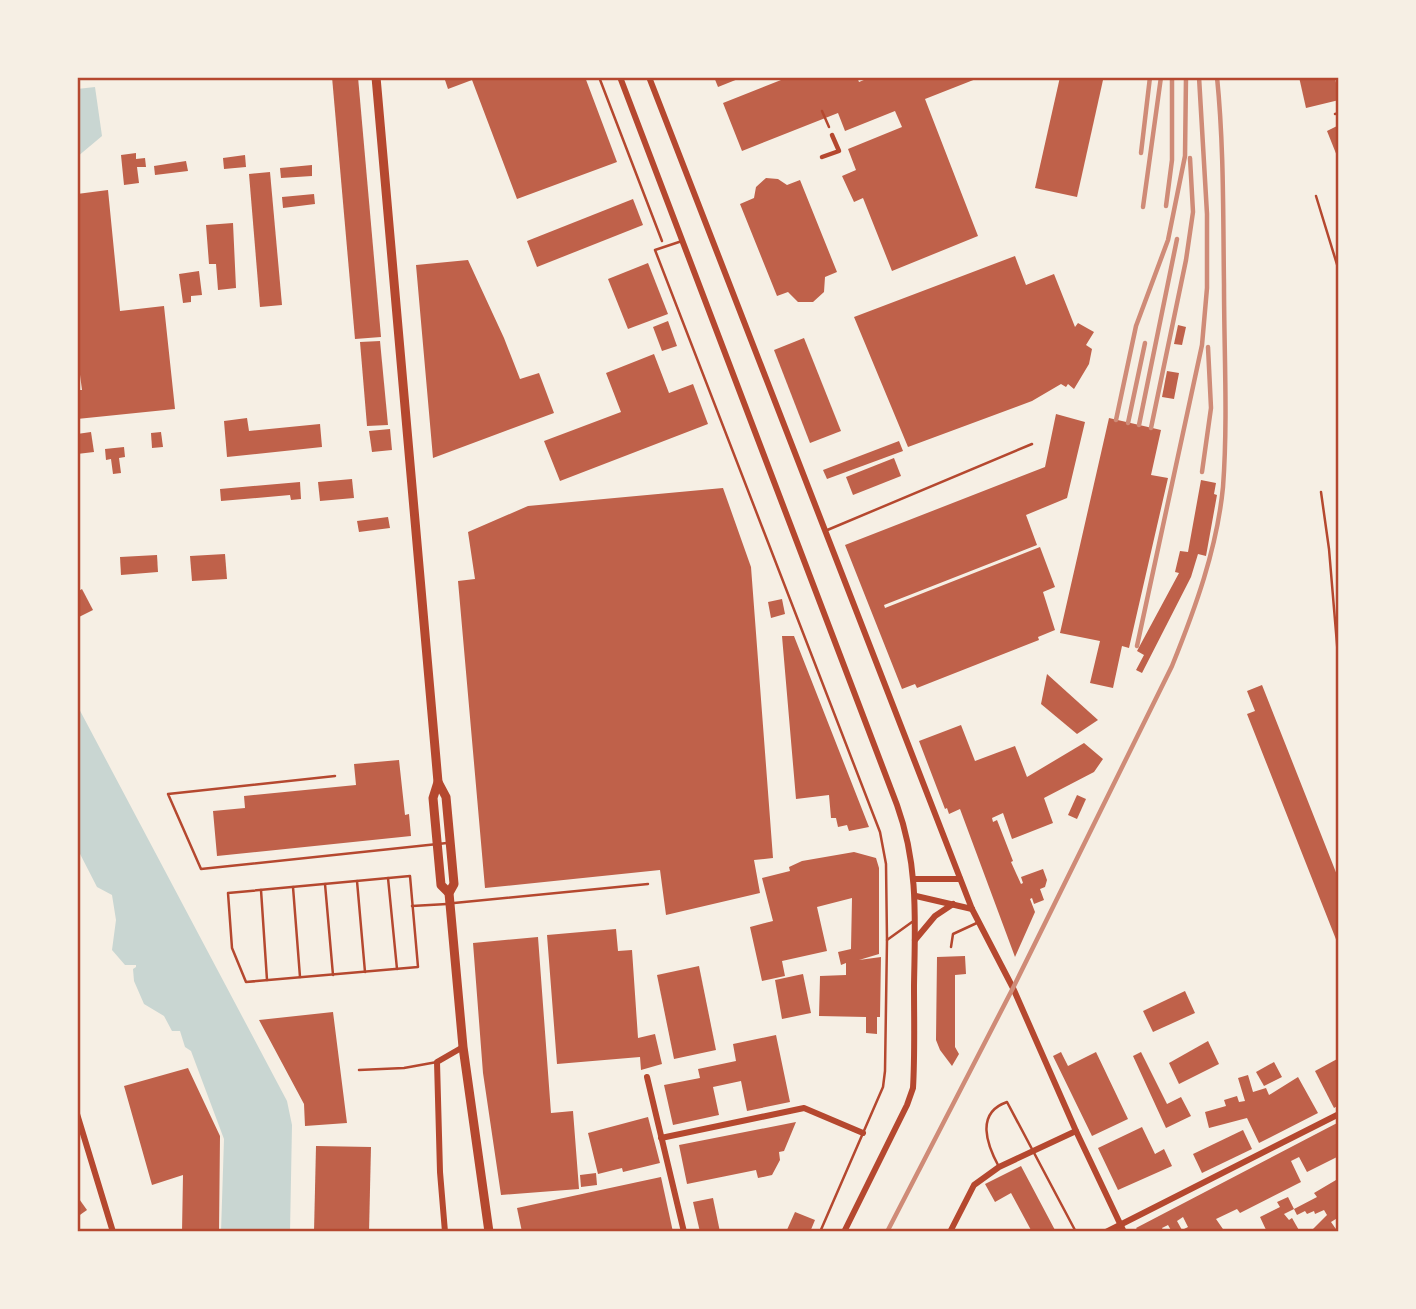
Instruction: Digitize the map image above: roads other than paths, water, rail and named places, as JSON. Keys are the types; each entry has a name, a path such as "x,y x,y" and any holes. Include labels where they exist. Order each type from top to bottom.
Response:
{"main road":[{"path":"376,77 438,782 433,798 437,845 441,885 449,898"},
{"path":"438,782 446,797 454,884 449,898 463,1046 489,1232"}],"street":[{"path":"620,77 907,834 916,896 913,1088 844,1232"},
{"path":"649,77 972,909 1013,988 1124,1232"},
{"path":"822,158 838,151 832,135"},
{"path":"914,879 960,879"},
{"path":"916,896 972,909"},
{"path":"915,940 935,915 953,904"},
{"path":"446,1232 440,1172 437,1062 463,1046"},
{"path":"648,1077 684,1232"},
{"path":"661,1138 804,1108 863,1133"},
{"path":"1106,1232 1339,1114"},
{"path":"77,1115 113,1232"},
{"path":"950,1232 974,1185 999,1167 1076,1131"}],"lane":[{"path":"1316,196 1339,271"},
{"path":"682,241 655,250 880,832 887,873 883,1087 820,1232"},
{"path":"825,531 1032,444"},
{"path":"1321,492 1339,668"},
{"path":"335,776 169,793 201,869 450,843"},
{"path":"410,876 418,967 246,982 232,948 228,893 388,878 410,876"},
{"path":"388,878 397,969"},
{"path":"357,881 365,972"},
{"path":"325,884 333,975"},
{"path":"412,906 449,898 648,884"},
{"path":"293,887 300,977"},
{"path":"261,890 267,980"},
{"path":"887,940 915,920"},
{"path":"951,947 953,934 979,922"},
{"path":"359,1070 404,1068 437,1062"},
{"path":"999,1167 987,1145 986,1122 997,1105 1007,1102 1076,1232"}],"railway":[{"path":"1141,153 1150,77"},
{"path":"1143,207 1161,77"},
{"path":"1166,206 1172,160 1172,77"},
{"path":"1116,420 1136,326 1168,240 1185,156 1186,77"},
{"path":"1137,646 1202,345 1207,288 1207,214 1199,77"},
{"path":"887,1232 1013,988 1172,666 1204,578 1220,510 1225,437 1223,181 1217,77"},
{"path":"1151,428 1186,260 1193,212 1190,158"},
{"path":"1139,425 1177,239"},
{"path":"1128,423 1145,343"},
{"path":"1202,472 1211,408 1208,347"}]}
